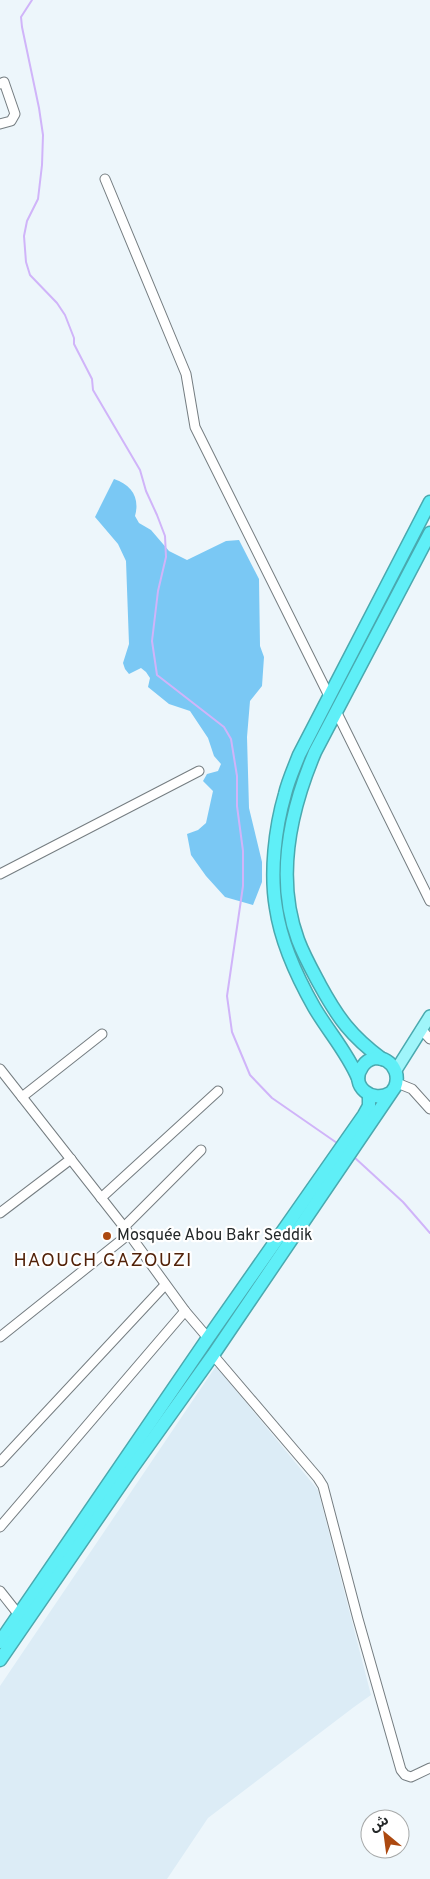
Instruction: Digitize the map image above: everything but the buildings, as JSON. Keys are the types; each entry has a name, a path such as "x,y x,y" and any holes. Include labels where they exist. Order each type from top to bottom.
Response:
{"highway":[{"path":"394,1082 382,1097 369,1095 363,1090 350,1062 318,1014 301,981 284,941 276,909 274,892 276,840 285,793 299,755 430,502"},
{"path":"0,1642 208,1338 394,1082 390,1063 382,1059 352,1034 330,1004 308,963 298,939 290,902 287,877 288,845 293,813 302,782 315,752 430,532"},
{"path":"358,1078 366,1063 374,1059 382,1059"},
{"path":"351,1143 367,1111 369,1095"},
{"path":"0,1660 130,1471 213,1355 339,1160"}],"main road":[{"path":"394,1082 430,1016"}],"street":[{"path":"0,84 4,82 15,114 11,121 0,124"},
{"path":"106,179 186,374 196,426 329,696"},
{"path":"336,711 430,901"},
{"path":"0,874 198,771"},
{"path":"421,1030 430,1039"},
{"path":"22,1097 102,1034"},
{"path":"0,1069 101,1198 185,1311 208,1338"},
{"path":"394,1082 412,1089 430,1109"},
{"path":"101,1198 218,1091"},
{"path":"0,1336 126,1231 201,1150"},
{"path":"0,1213 70,1160"},
{"path":"0,1462 166,1285"},
{"path":"0,1527 185,1311"},
{"path":"213,1355 320,1481 402,1770 405,1775 411,1777 430,1768"},
{"path":"0,1591 19,1615"}],"shaded area":[{"path":"114,479 126,485 133,493 136,503 135,516 139,523 151,530 169,551 187,560 226,541 239,540 259,579 260,646 264,657 262,686 250,701 247,737 249,808 262,862 262,882 253,905 225,897 206,876 191,855 187,834 198,830 206,823 213,791 203,781 207,774 218,771 221,764 214,756 208,738 190,711 169,704 148,687 150,678 146,672 141,668 129,674 123,663 129,644 126,561 118,544 95,517"},
{"path":"216,1366 318,1490 371,1695 208,1818 167,1879 0,1879 0,1686"}],"waterway":[{"path":"32,0 21,17 43,135 38,199 27,221 24,236 26,262 30,275 57,303 65,315 74,338 74,344 92,379 93,390 140,470 146,491 165,536 166,557 158,591 152,641 157,675 224,727 231,739 237,776 237,806 243,851 243,886 227,996 232,1032 250,1075 272,1098 337,1143"},
{"path":"354,1157 403,1202 430,1233"}],"place":[{"name":"Mosquée Abou Bakr Seddik","path":"107,1236"}],"district":[{"name":"HAOUCH GAZOUZI","path":"103,1261"}]}
